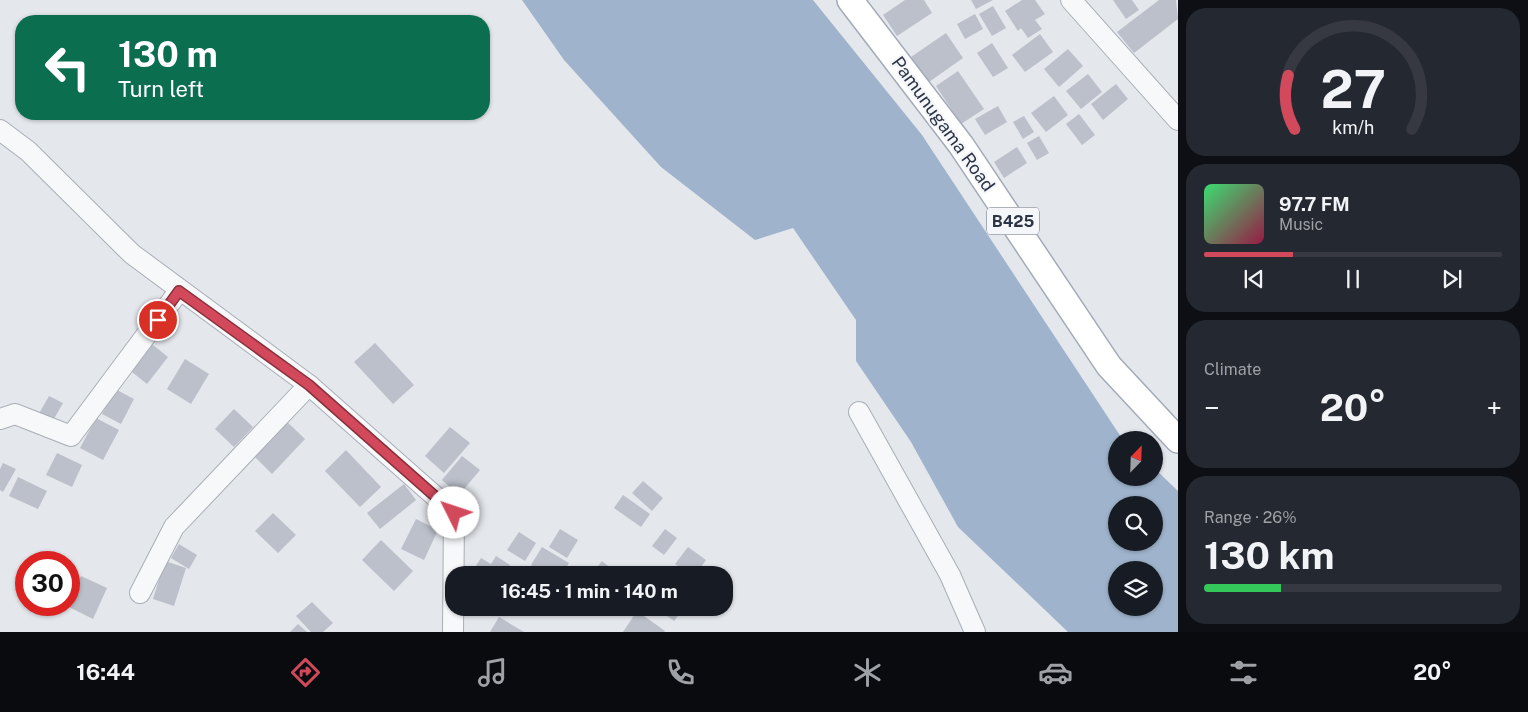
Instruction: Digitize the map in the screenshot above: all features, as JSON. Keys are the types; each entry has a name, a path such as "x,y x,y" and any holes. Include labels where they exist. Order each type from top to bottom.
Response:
{"main road":[{"name":"Pamunugama Road","path":"850,0 961,144 1109,366 1178,440"}],"street":[{"path":"1071,0 1178,120"},
{"path":"0,130 28,150 132,254 179,291 309,385 454,513 453,632"},
{"path":"0,419 15,414 72,436 179,291"},
{"path":"140,593 174,527 309,385"},
{"path":"860,412 950,575 975,632"}],"water":[{"path":"522,0 813,0 922,135 1117,431 1108,431 1108,486 1163,486 1163,477 1178,491 1178,632 1068,632 958,527 911,442 856,361 856,320 793,228 755,240 661,167 564,60"}],"building":[{"path":"905,0 924,0 932,13 897,36 883,15"},
{"path":"971,0 993,0 976,9"},
{"path":"1022,0 1035,0 1045,14 1035,20 1042,29 1028,38 1021,28 1018,31 1005,11"},
{"path":"1113,0 1132,0 1139,10 1126,19"},
{"path":"1159,0 1176,0 1178,19 1134,53 1117,32"},
{"path":"993,6 1006,28 992,36 979,14"},
{"path":"975,14 983,29 965,39 957,24"},
{"path":"946,33 963,58 929,82 911,57"},
{"path":"1040,34 1053,52 1025,72 1012,55"},
{"path":"992,43 1008,68 993,77 977,53"},
{"path":"1068,49 1083,66 1059,87 1044,69"},
{"path":"958,71 984,109 961,124 936,86"},
{"path":"1088,74 1102,92 1081,109 1066,91"},
{"path":"1116,84 1128,99 1103,120 1091,104"},
{"path":"1054,96 1068,115 1046,132 1031,113"},
{"path":"998,106 1007,122 985,135 975,119"},
{"path":"1079,114 1095,135 1082,145 1066,124"},
{"path":"1024,116 1034,132 1023,139 1013,122"},
{"path":"1039,136 1049,153 1037,160 1027,143"},
{"path":"1017,147 1027,163 1004,178 994,162"},
{"path":"148,341 168,357 147,384 127,368"},
{"path":"375,343 414,385 393,404 354,362"},
{"path":"185,359 209,374 191,404 167,389"},
{"path":"115,389 134,399 121,424 102,414"},
{"path":"49,396 63,403 51,424 37,417"},
{"path":"234,409 253,427 234,447 215,429"},
{"path":"96,418 119,430 103,460 80,448"},
{"path":"283,418 305,439 272,474 250,452"},
{"path":"450,427 470,443 444,473 425,456"},
{"path":"346,450 381,487 360,507 325,471"},
{"path":"57,453 82,465 72,487 46,475"},
{"path":"462,456 480,470 459,495 442,480"},
{"path":"3,463 16,469 3,492 0,490 0,469"},
{"path":"18,477 47,491 38,509 9,496"},
{"path":"643,481 663,498 652,511 632,493"},
{"path":"404,484 416,500 380,529 367,513"},
{"path":"623,495 650,514 641,527 614,508"},
{"path":"273,513 296,535 278,553 255,531"},
{"path":"416,519 438,530 424,560 401,549"},
{"path":"560,529 578,540 567,558 549,547"},
{"path":"665,529 677,538 664,555 652,546"},
{"path":"519,532 536,543 525,561 507,550"},
{"path":"381,540 413,571 394,591 362,560"},
{"path":"179,544 197,555 189,569 171,558"},
{"path":"542,547 569,563 567,566 531,565"},
{"path":"688,547 706,560 702,566 678,566 675,564"},
{"path":"496,556 510,565 476,566 481,558 491,564"},
{"path":"165,561 186,568 174,606 153,599"},
{"path":"602,561 608,566 598,566"},
{"path":"81,576 107,588 93,619 80,612"},
{"path":"312,602 333,623 323,632 311,632 296,616"},
{"path":"634,616 644,616 665,631 664,632 623,632"},
{"path":"667,616 678,616 674,621"},
{"path":"499,617 524,632 490,632"},
{"path":"298,624 307,632 290,632"}],"route":[{"path":"158,320 179,291 309,385 454,513"}]}
